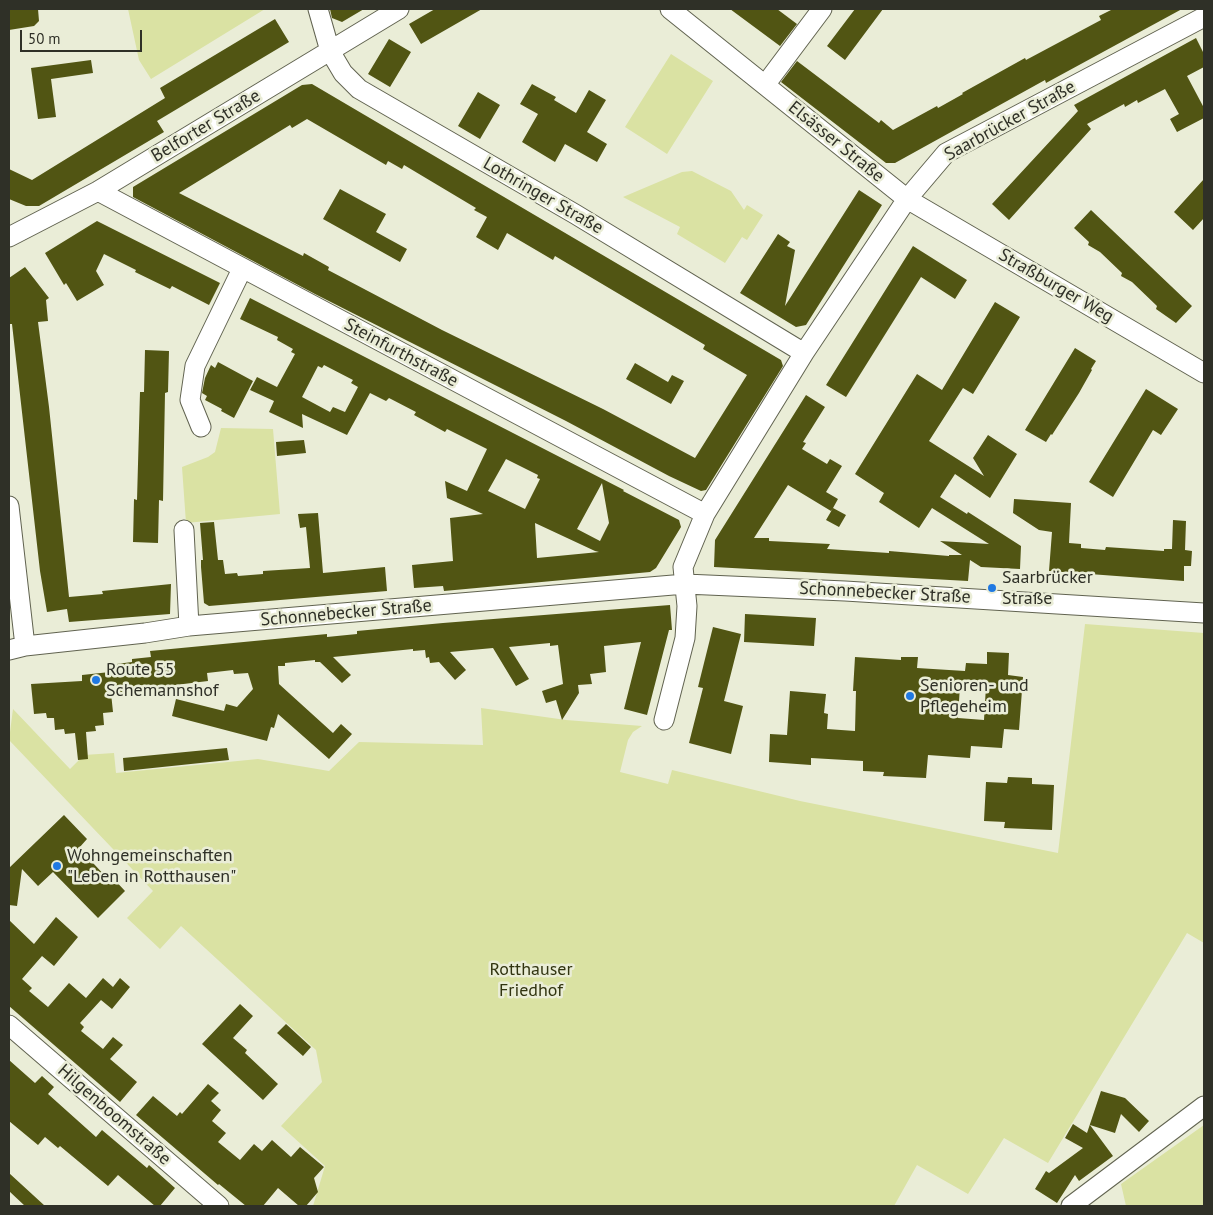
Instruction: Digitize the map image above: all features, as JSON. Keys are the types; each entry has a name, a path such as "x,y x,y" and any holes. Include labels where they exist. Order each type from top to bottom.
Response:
{"street":[{"name":"Lothringer Straße","path":"318,9 330,52 343,73 359,89 575,214 804,353"},
{"name":"Belforter Straße","path":"9,237 98,191 399,9"},
{"name":"Elsässer Straße","path":"670,9 908,199"},
{"path":"765,86 822,9"},
{"name":"Saarbrücker Straße","path":"685,584 683,567 704,514 804,353 908,199 946,153 1204,17"},
{"name":"Steinfurthstraße","path":"98,191 704,514"},
{"name":"Straßburger Weg","path":"908,199 1204,373"},
{"path":"201,426 190,400 195,366 242,268"},
{"path":"9,506 17,648"},
{"path":"184,530 189,626"},
{"path":"664,720 685,638 687,606 685,584"},
{"name":"Schonnebecker Straße","path":"17,648 189,626 685,584 844,591 1204,613"},
{"name":"Hilgenboomstraße","path":"9,1025 219,1206"},
{"path":"1071,1206 1204,1106"}],"green space":[{"path":"128,9 265,9 151,79 139,60"},
{"path":"671,54 713,81 667,154 625,127"},
{"path":"692,171 731,191 744,210 747,205 763,215 747,240 742,237 725,263 677,234 680,227 623,197 682,172"},
{"path":"221,428 273,429 280,514 186,523 182,467 208,457 215,452"},
{"name":"Rotthauser Friedhof","path":"1085,624 1204,633 1204,943 1187,933 1048,1163 1004,1138 968,1194 917,1165 894,1206 313,1206 325,1166 281,1126 322,1082 316,1050 181,926 160,949 127,918 153,891 9,740 13,709 70,769 84,755 114,753 116,773 258,759 329,771 359,742 483,745 481,708 566,720 642,726 633,732 628,740 620,772 668,784 672,770 800,801 1058,853"},
{"path":"1204,1125 1204,1206 1126,1206 1121,1184"}],"building":[{"path":"9,9 38,9 39,21 34,26 9,30"},
{"path":"330,9 364,9 342,22 332,18"},
{"path":"435,9 482,9 421,44 409,24"},
{"path":"730,9 777,9 797,24 780,46"},
{"path":"855,9 883,9 845,60 827,46"},
{"path":"1113,9 1182,9 1046,83 1045,80 895,163 886,163 781,82 797,61 879,123 881,120 893,130 937,106 938,108 1025,58 1026,60 1101,20 1099,16"},
{"path":"275,19 289,42 157,121 164,132 39,206 26,206 9,199 9,169 32,180 165,98 160,88"},
{"path":"1196,38 1204,54 1204,67 1187,76 1204,108 1204,118 1177,132 1170,119 1179,114 1165,89 1138,103 1137,100 1125,107 1124,104 1087,124 1091,129 1009,220 992,204 1078,111 1074,105"},
{"path":"389,39 411,52 390,87 368,74"},
{"path":"91,60 93,73 51,79 56,117 38,119 31,68"},
{"path":"312,84 781,360 783,366 706,490 701,491 669,476 566,421 315,294 133,197 133,187 302,85","holes":["307,119 386,165 388,161 402,169 404,165 476,208 474,210 487,217 476,237 498,250 507,233 553,260 555,256 705,345 703,349 747,375 695,458 603,409 442,330 328,270 329,267 304,253 303,256 179,193 290,125 292,128"]},
{"path":"532,84 556,97 554,100 576,113 589,90 606,100 587,132 607,144 597,162 565,144 555,162 522,142 538,114 520,104"},
{"path":"478,92 500,105 480,139 458,126"},
{"path":"1204,179 1204,218 1193,230 1174,212"},
{"path":"340,189 386,214 376,232 407,249 400,262 323,219"},
{"path":"859,190 882,205 806,325 796,327 740,293 778,234 790,242 787,246 795,250 785,306"},
{"path":"1091,210 1192,306 1176,323 1156,309 1157,306 1132,282 1121,276 1122,273 1100,252 1088,245 1089,242 1074,228"},
{"path":"97,221 220,283 209,305 172,286 170,289 135,272 136,270 104,254 96,271 104,285 77,301 66,283 64,285 45,253"},
{"path":"913,246 967,280 955,299 921,277 846,397 826,385"},
{"path":"25,267 49,298 46,300 48,321 38,322 69,597 103,594 102,591 171,584 170,614 69,622 67,609 47,612 40,571 12,324 9,324 9,278"},
{"path":"250,298 624,490 679,520 681,527 656,568 650,572 444,591 443,586 414,588 412,565 453,561 450,518 483,514 447,498 445,481 467,491 487,449 447,429 445,432 414,415 416,412 389,398 386,401 370,393 347,435 302,414 303,428 269,412 274,401 250,390 257,377 277,387 295,354 291,352 293,349 277,340 278,337 240,319","holes":["324,365 353,380 351,383 358,387 345,412 333,407 330,412 302,397 318,366 322,368","506,459 538,475 537,478 540,479 525,509 488,491","602,483 609,523 600,541 577,529","535,523 599,552 537,558"]},
{"path":"995,302 1020,317 973,394 963,388 929,441 984,476 973,458 988,435 1017,454 990,498 955,474 940,497 967,514 968,512 1021,546 1020,569 981,567 970,560 968,581 714,567 715,540 806,395 825,407 803,442 806,443 802,449 827,464 830,459 842,466 826,492 838,499 831,511 788,485 754,538 769,538 769,541 830,544 827,549 889,553 889,551 949,556 962,555 940,541 989,544 932,508 919,528 879,502 884,493 855,474 917,374 942,390"},
{"path":"1075,348 1096,361 1079,393 1046,442 1025,430"},
{"path":"145,350 169,351 168,392 165,393 163,501 159,500 158,543 133,542 134,499 137,500 140,392 144,392"},
{"path":"218,362 253,381 234,418 205,400 207,396 202,393 205,378 211,365 215,368"},
{"path":"635,363 668,382 672,375 684,381 671,404 626,379"},
{"path":"1146,389 1178,409 1161,435 1153,430 1113,497 1089,482"},
{"path":"304,440 306,453 277,456 276,442"},
{"path":"1014,499 1071,503 1069,543 1081,544 1081,548 1105,550 1106,547 1164,551 1164,549 1172,549 1173,520 1186,521 1185,550 1192,551 1191,566 1184,566 1184,581 1049,571 1052,532 1039,530 1013,513"},
{"path":"833,508 846,515 839,527 826,520"},
{"path":"318,513 323,573 385,567 387,591 209,606 204,603 200,523 214,522 218,560 223,560 225,574 237,573 238,576 263,574 263,571 310,568 306,527 300,528 298,514"},
{"path":"670,605 672,630 669,630 647,715 624,709 641,642 604,646 606,672 590,674 592,684 578,685 579,693 562,720 556,700 546,703 542,691 563,684 558,645 550,646 550,643 509,647 529,679 516,686 493,648 450,652 466,670 455,680 439,662 430,663 429,657 426,658 425,650 413,651 413,649 333,657 351,675 342,683 320,662 315,662 315,660 285,663 285,666 278,666 279,684 333,733 341,724 352,734 329,759 278,714 274,728 271,727 267,741 172,716 176,699 224,711 226,704 237,707 253,689 248,673 234,674 233,670 207,673 208,681 159,687 147,685 132,687 133,691 111,693 113,712 103,713 104,725 95,726 96,731 86,732 88,759 78,760 75,733 65,734 64,729 55,730 54,718 47,718 46,713 34,714 31,684 82,681 82,675 110,672 109,665 132,662 132,659 151,657 150,651 327,634 327,637 357,634 357,631 443,623"},
{"path":"745,614 816,618 814,646 744,642"},
{"path":"713,627 741,634 724,701 743,706 731,754 689,743 703,688 698,687"},
{"path":"987,652 1009,653 1008,675 1023,677 1019,730 1004,729 1002,748 971,746 970,758 928,755 926,778 883,776 884,772 863,771 863,761 811,758 811,765 769,762 770,734 787,735 790,691 826,694 824,713 828,714 827,729 855,731 856,691 853,691 855,657 901,660 901,657 918,657 917,668 965,671 966,663 987,664","holes":["960,685 986,686 984,720 958,718"]},
{"path":"227,748 229,760 124,771 123,758"},
{"path":"1008,777 1032,778 1032,784 1054,785 1052,830 1004,828 1005,822 984,821 986,782 1007,783"},
{"name":"Wohngemeinschaften \"Leben in Rotthausen\"","path":"64,815 87,839 79,848 108,879 111,876 125,891 98,918 53,872 38,886 22,869 17,906 9,905 9,868"},
{"path":"56,917 78,937 54,966 42,956 22,979 32,988 29,991 48,1007 69,983 86,998 103,978 113,987 120,978 130,987 112,1009 101,1000 80,1023 84,1027 81,1031 103,1049 113,1037 123,1045 110,1059 137,1082 120,1102 9,1006 9,920 34,944"},
{"path":"240,1004 253,1016 233,1038 247,1050 245,1053 278,1084 263,1100 202,1044"},
{"path":"286,1024 311,1047 303,1056 277,1033"},
{"path":"9,1060 35,1083 42,1076 54,1087 48,1094 96,1137 102,1130 147,1168 149,1165 175,1188 160,1206 155,1206 118,1175 108,1186 60,1146 58,1148 45,1137 38,1145 9,1121"},
{"path":"208,1084 219,1093 211,1101 221,1110 212,1121 226,1133 218,1142 240,1160 254,1144 262,1151 272,1140 291,1157 300,1147 324,1167 314,1178 318,1192 306,1206 299,1206 278,1188 263,1206 246,1206 218,1185 136,1115 153,1096 177,1116 180,1112 182,1114"},
{"path":"1101,1091 1125,1098 1149,1121 1139,1132 1121,1114 1115,1133 1090,1125 1113,1156 1079,1181 1075,1175 1057,1203 1035,1189 1046,1171 1049,1173 1083,1148 1065,1138 1073,1124 1087,1133"},
{"path":"9,1173 45,1206 25,1206 9,1191"}],"place":[{"name":"Saarbrücker Straße","path":"992,588"},
{"name":"Route 55 Schemannshof","path":"96,680"},
{"name":"Senioren- und Pflegeheim","path":"910,696"},
{"name":"Wohngemeinschaften \"Leben in Rotthausen\"","path":"57,866"}]}
